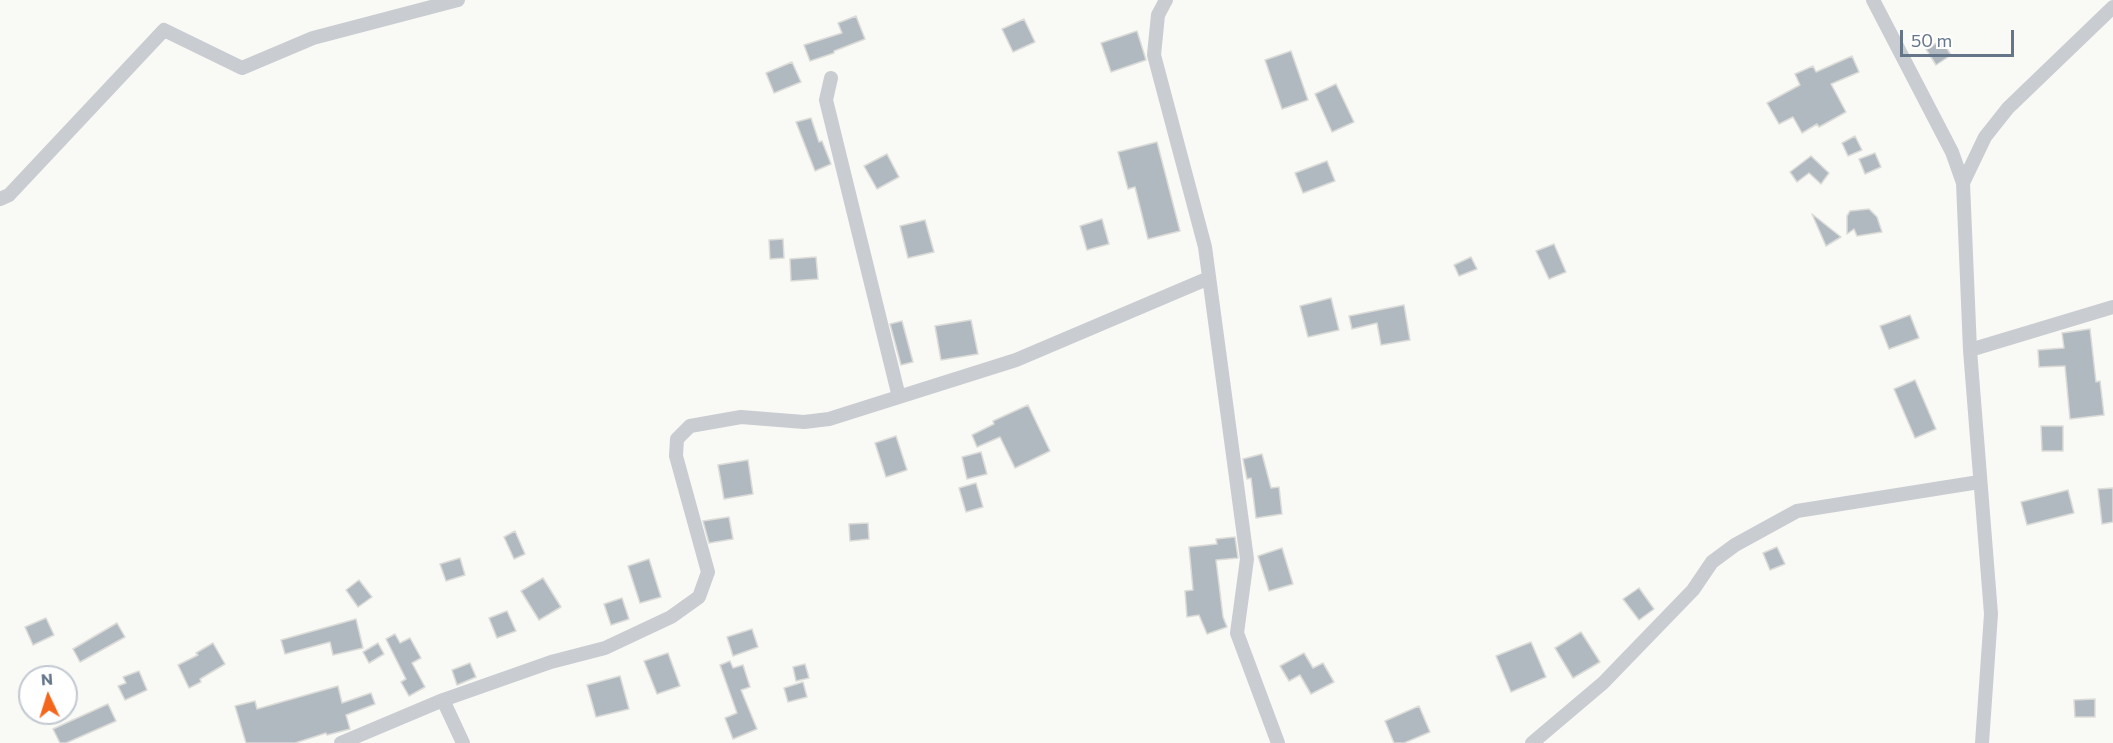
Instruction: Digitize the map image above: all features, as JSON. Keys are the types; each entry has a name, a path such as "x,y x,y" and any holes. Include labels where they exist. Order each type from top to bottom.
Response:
{"street":[{"path":"0,199 9,195 164,30 242,68 313,38 458,0"},
{"path":"1166,0 1158,15 1154,55 1205,247 1247,559 1237,633 1278,743"},
{"path":"1873,0 1952,152 1963,183 1970,350 1991,614 1982,743"},
{"path":"1963,183 1985,137 2008,108 2113,7"},
{"path":"831,78 826,100 899,397"},
{"path":"341,743 443,700 551,662 605,648 671,617 699,597 708,572 676,456 677,439 690,426 741,417 804,422 821,420 1016,360 1209,278"},
{"path":"1970,350 2113,307"},
{"path":"1532,743 1603,683 1693,590 1712,562 1735,545 1797,511 1979,482"},
{"path":"443,700 463,743"}],"building":[{"path":"856,16 865,39 810,61 804,45 842,33 838,23"},
{"path":"1024,19 1035,42 1013,52 1002,29"},
{"path":"1137,31 1146,60 1111,72 1101,43"},
{"path":"1942,40 1951,55 1936,65 1926,49"},
{"path":"1291,51 1308,100 1282,109 1265,60"},
{"path":"1852,56 1859,72 1831,84 1846,112 1819,127 1817,124 1802,133 1793,117 1779,124 1767,103 1800,85 1795,74 1813,66 1816,72"},
{"path":"792,62 801,82 774,93 766,73"},
{"path":"1336,84 1354,122 1332,132 1315,94"},
{"path":"811,118 819,142 822,141 831,164 815,171 796,122"},
{"path":"1855,136 1862,150 1848,156 1842,143"},
{"path":"1157,142 1180,231 1148,239 1135,187 1128,189 1118,152"},
{"path":"1875,153 1881,167 1865,174 1859,159"},
{"path":"887,154 899,177 877,189 864,166"},
{"path":"1811,156 1829,173 1821,184 1809,173 1797,182 1790,172"},
{"path":"1327,161 1335,181 1303,193 1295,173"},
{"path":"1869,209 1877,217 1882,232 1857,236 1854,229 1847,234 1847,216 1850,211"},
{"path":"1812,214 1841,237 1826,246"},
{"path":"1102,219 1109,244 1087,250 1080,226"},
{"path":"925,220 934,252 908,258 900,226"},
{"path":"783,239 784,258 770,259 769,240"},
{"path":"1554,244 1566,272 1549,279 1536,251"},
{"path":"816,257 818,279 791,281 790,259"},
{"path":"1471,257 1477,269 1459,276 1454,265"},
{"path":"1331,298 1339,330 1308,337 1300,306"},
{"path":"1404,305 1410,340 1381,345 1377,323 1352,329 1349,316"},
{"path":"1910,315 1919,338 1889,349 1880,326"},
{"path":"971,320 978,354 941,360 935,326"},
{"path":"902,321 913,362 901,365 890,324"},
{"path":"2090,329 2096,382 2100,381 2104,415 2070,419 2065,366 2039,367 2038,350 2064,348 2062,333"},
{"path":"1915,380 1936,429 1915,438 1894,389"},
{"path":"1028,405 1050,451 1015,468 1000,437 977,447 972,435 994,424 993,421"},
{"path":"2041,426 2063,426 2063,451 2042,451"},
{"path":"896,436 907,470 886,477 875,443"},
{"path":"981,452 987,474 967,479 962,457"},
{"path":"1262,454 1271,488 1279,487 1282,514 1256,518 1251,478 1247,479 1243,459"},
{"path":"748,460 753,494 724,499 718,465"},
{"path":"976,483 983,507 966,512 959,488"},
{"path":"2113,488 2113,522 2102,524 2098,489"},
{"path":"2068,490 2074,513 2027,525 2021,502"},
{"path":"729,517 733,539 709,543 703,521"},
{"path":"868,523 869,539 850,541 849,524"},
{"path":"515,531 525,554 514,559 504,537"},
{"path":"1235,537 1238,558 1216,560 1223,617 1227,627 1207,634 1199,615 1187,617 1185,591 1193,590 1189,547 1217,544 1216,539"},
{"path":"1777,547 1785,564 1770,570 1763,553"},
{"path":"1282,548 1293,584 1269,591 1258,556"},
{"path":"460,558 465,575 446,581 440,564"},
{"path":"649,559 661,597 640,603 628,566"},
{"path":"543,578 561,607 539,620 521,591"},
{"path":"359,580 372,597 358,607 346,590"},
{"path":"1639,588 1654,609 1639,620 1623,599"},
{"path":"622,598 629,619 611,625 604,604"},
{"path":"507,611 516,631 497,638 489,618"},
{"path":"46,618 54,635 33,645 25,627"},
{"path":"356,619 363,648 333,655 330,642 285,654 281,640"},
{"path":"117,623 125,637 80,662 73,649"},
{"path":"752,629 758,647 733,656 727,637"},
{"path":"1581,632 1600,662 1573,678 1555,648"},
{"path":"395,634 400,643 410,638 421,658 412,663 425,687 409,696 401,682 406,679 386,639"},
{"path":"1531,642 1546,677 1511,692 1496,656"},
{"path":"213,643 225,664 189,688 178,665 198,655 196,653"},
{"path":"378,643 384,654 369,663 363,652"},
{"path":"668,653 680,686 657,694 644,661"},
{"path":"1304,653 1313,668 1323,663 1334,682 1311,694 1300,675 1289,681 1280,666"},
{"path":"730,661 733,668 743,665 750,687 741,690 757,729 733,739 725,718 737,713 720,665"},
{"path":"470,663 476,677 457,685 452,670"},
{"path":"805,664 809,678 796,681 793,667"},
{"path":"139,671 147,690 125,700 118,686 126,683 123,677"},
{"path":"620,676 629,709 596,717 587,685"},
{"path":"803,682 807,697 788,702 784,688"},
{"path":"338,686 342,703 371,693 375,704 346,715 350,729 327,735 326,733 295,743 246,743 235,706 255,701 257,709"},
{"path":"2095,699 2095,717 2075,717 2074,700"},
{"path":"108,704 116,721 66,743 60,743 53,729 62,725 78,725 78,718"},
{"path":"1419,706 1430,732 1404,743 1394,743 1385,721"}]}
